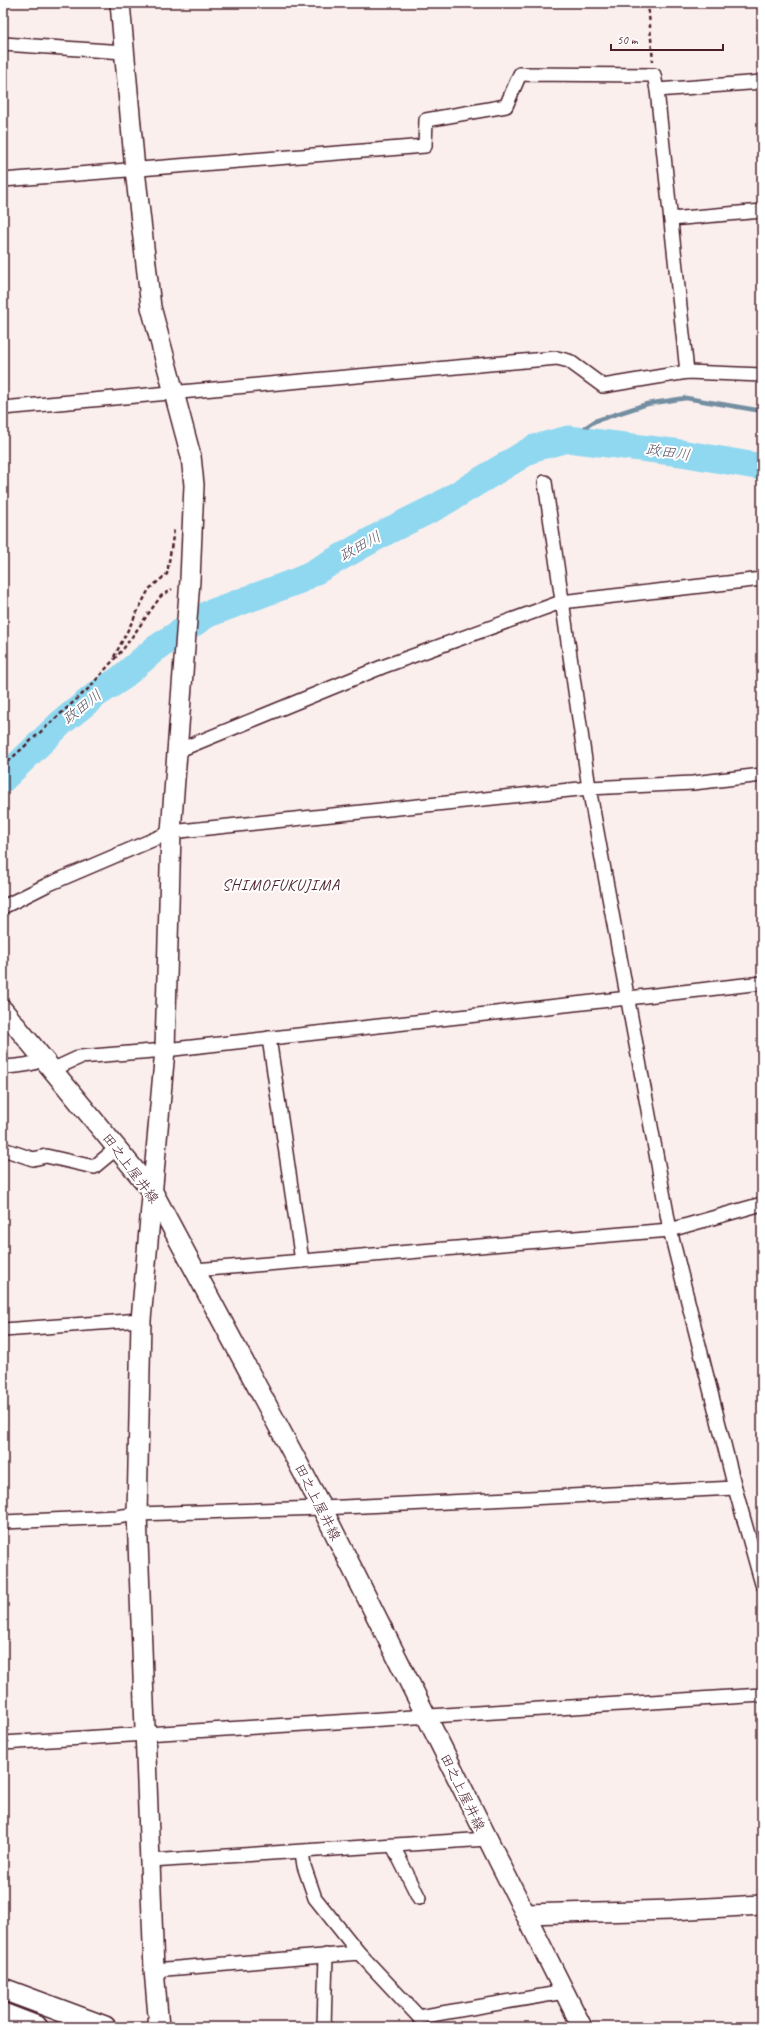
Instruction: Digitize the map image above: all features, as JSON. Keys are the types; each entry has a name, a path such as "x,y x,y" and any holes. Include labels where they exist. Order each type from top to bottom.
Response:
{"main road":[{"path":"3,1989 105,2027"},
{"path":"3,2014 37,2027"}],"street":[{"path":"120,3 135,170 151,307 191,456 194,485 190,579 171,832 165,1050 141,1320 137,1514 154,1970 159,2027"},
{"path":"3,44 124,52"},
{"path":"3,180 425,146 426,120 506,106 520,74 654,75 657,90 687,372"},
{"path":"657,90 762,82"},
{"path":"671,219 762,211"},
{"path":"3,408 557,358 569,361 603,386 687,372 762,375"},
{"path":"545,482 561,602 590,788 670,1230 735,1488 762,1584"},
{"path":"177,751 382,667 561,602 762,579"},
{"path":"3,907 47,885 171,832 590,788 693,783 762,775"},
{"path":"3,1067 27,1065 38,1062 49,1064 80,1057 165,1050 762,983"},
{"name":"田之上屋井線","path":"3,1010 153,1192 322,1508 582,2027"},
{"path":"269,1038 302,1261"},
{"path":"3,1149 33,1159 46,1156 94,1167 117,1148"},
{"path":"195,1270 670,1230 762,1204"},
{"path":"3,1330 141,1320"},
{"path":"3,1522 117,1517 137,1514 322,1508 735,1488"},
{"path":"3,1743 762,1695"},
{"path":"151,1862 487,1839"},
{"path":"393,1846 419,1898"},
{"path":"302,1852 304,1866 315,1898 359,1953 419,2022 564,1992"},
{"path":"526,1914 672,1910 762,1905"},
{"path":"154,1970 359,1953"},
{"path":"324,2027 326,1955"}],"path":[{"path":"648,3 654,75"},
{"path":"112,662 149,589 167,574 174,526"},
{"path":"3,766 89,688 112,662 161,596 190,579"}],"waterway":[{"path":"568,439 595,421 647,404 686,398 762,411"},
{"name":"政田川","path":"3,779 62,722 97,694 120,679 155,649 208,614 300,580 386,532 438,506 534,448 568,439 681,453 762,467"}],"district":[{"name":"SHIMOFUKUJIMA","path":"281,884"}]}
